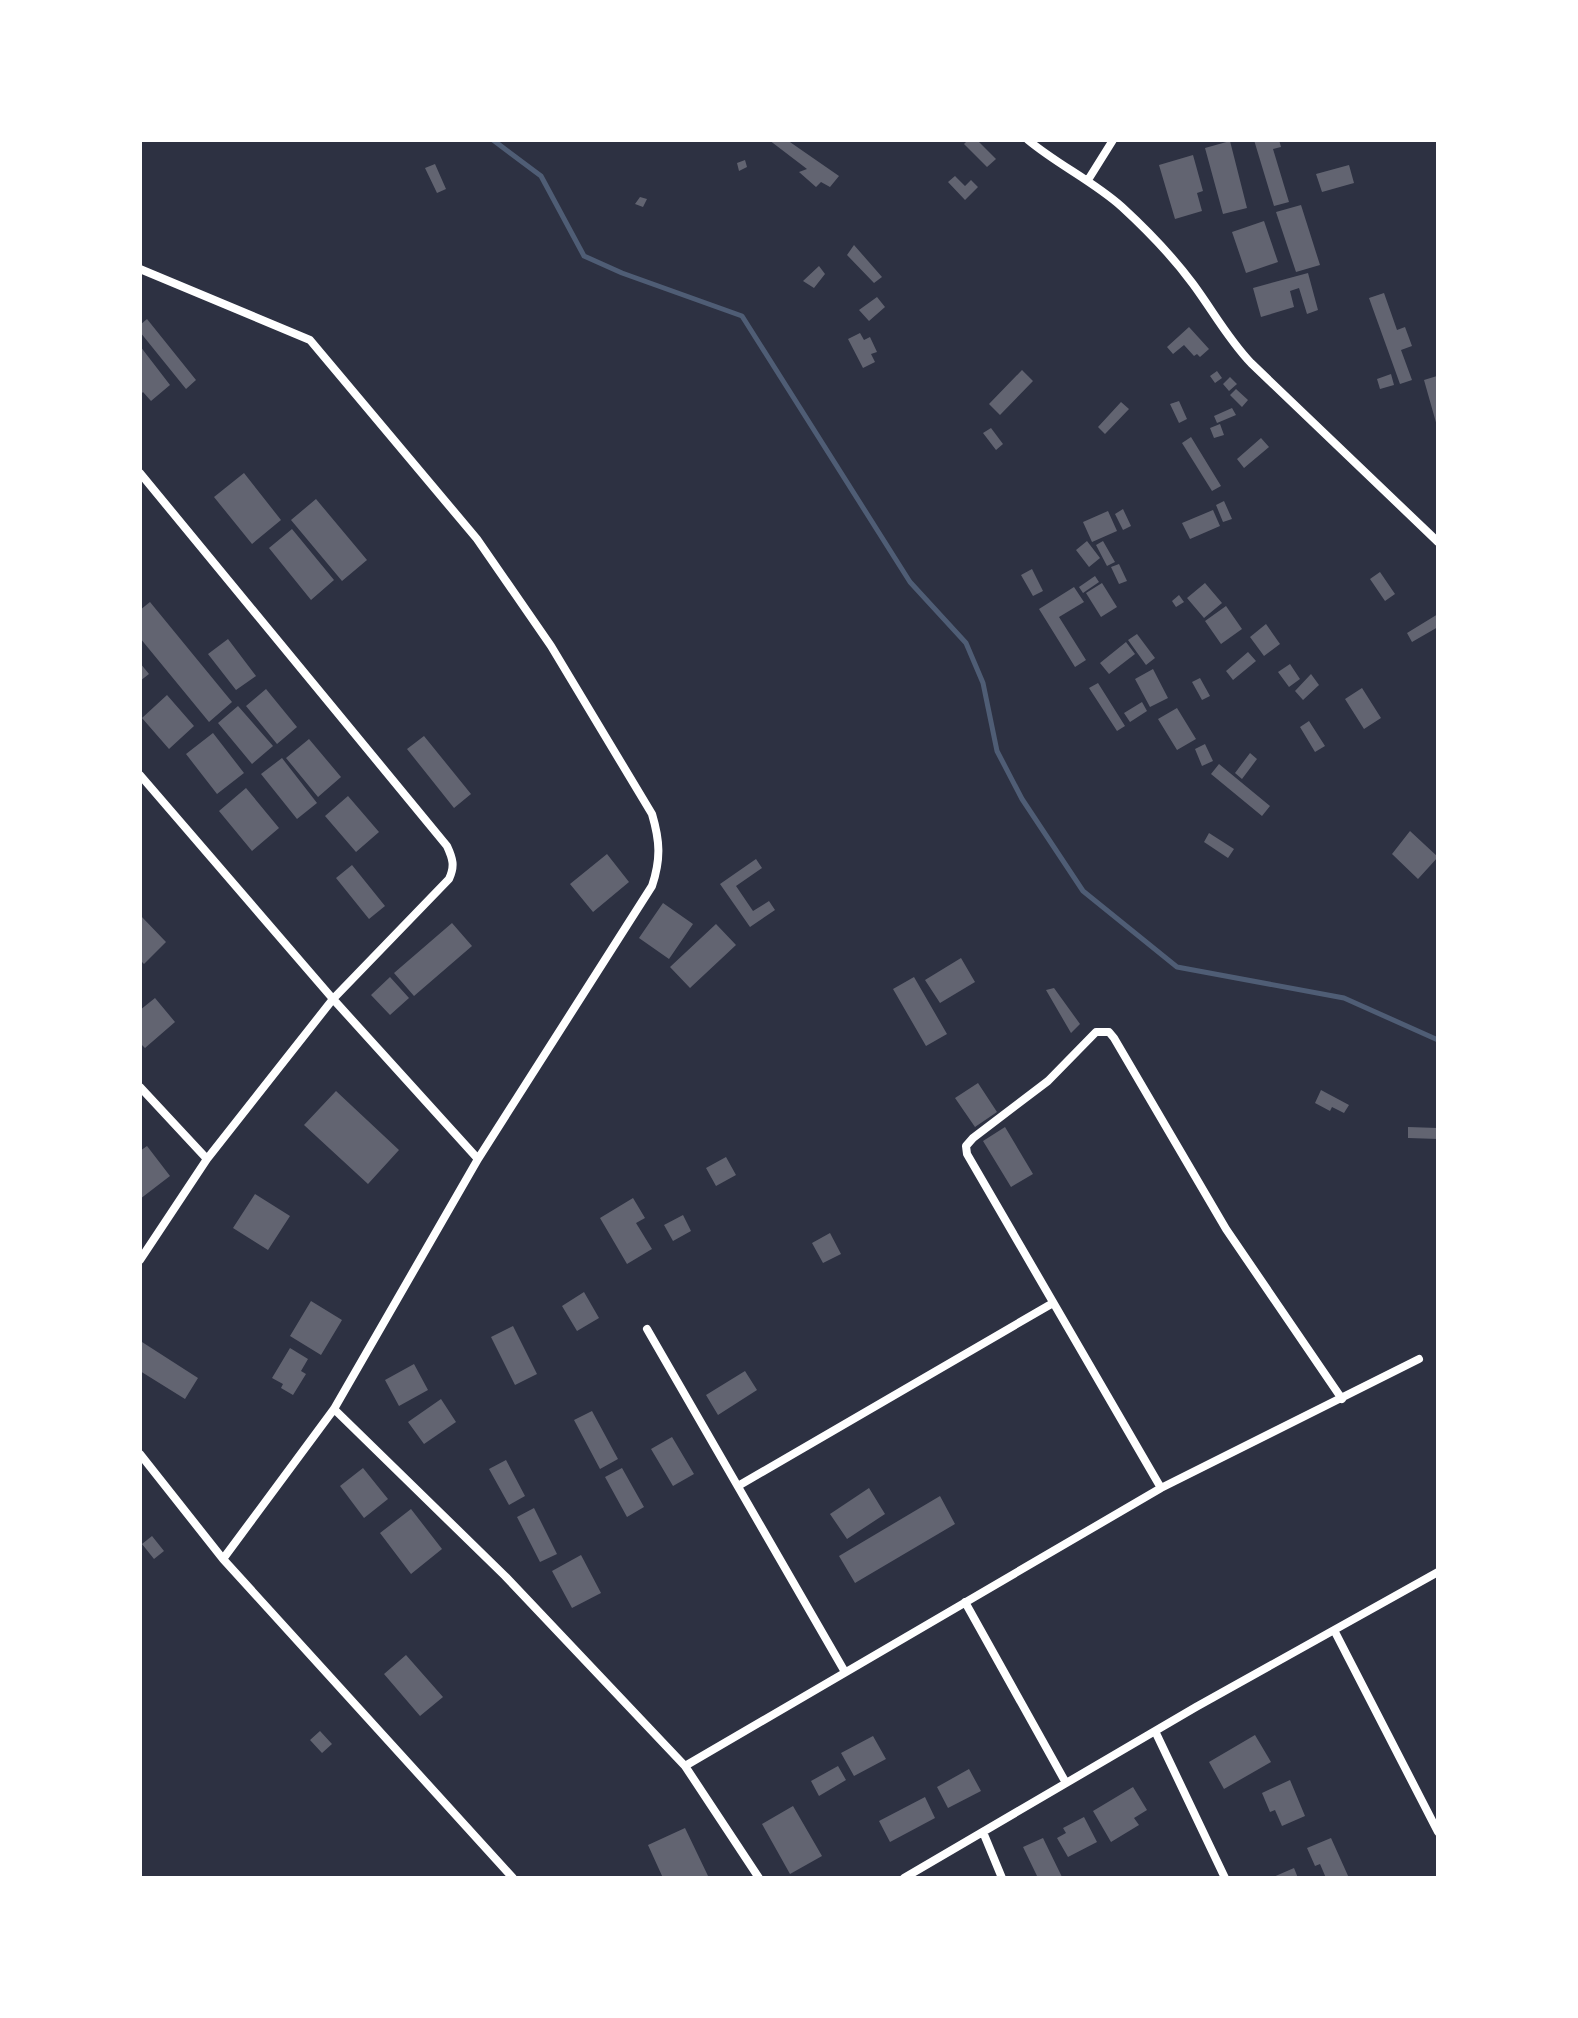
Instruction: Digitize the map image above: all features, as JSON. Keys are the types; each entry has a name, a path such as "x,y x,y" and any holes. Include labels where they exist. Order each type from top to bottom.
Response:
{"street":[{"path":"1028,140 1052,161 1088,180 1123,207 1193,284 1231,342 1436,537"},
{"path":"1088,180 1113,140"},
{"path":"140,269 310,340 477,539 551,646 652,814 659,838 659,864 652,886 478,1159 334,1409 223,1559"},
{"path":"140,473 447,846 453,859 449,879 333,999 207,1159 140,1260"},
{"path":"140,775 333,999 478,1159"},
{"path":"1161,1488 971,1163 966,1146 1048,1081 1096,1032 1103,1031 1114,1038 1226,1229 1342,1399"},
{"path":"140,1087 207,1159"},
{"path":"738,1486 1053,1303"},
{"path":"647,1329 845,1672"},
{"path":"685,1766 1161,1488 1419,1359"},
{"path":"334,1409 505,1576 685,1766 759,1878"},
{"path":"140,1454 223,1559 513,1878"},
{"path":"904,1878 1155,1731 1438,1572"},
{"path":"965,1602 1066,1783"},
{"path":"1334,1630 1438,1832"},
{"path":"1155,1731 1225,1878"},
{"path":"983,1832 1002,1878"}],"building":[{"path":"769,140 787,140 839,176 830,187 821,182 816,187 799,172 807,169"},
{"path":"968,140 977,140 996,159 987,167 964,144"},
{"path":"1254,140 1279,140 1281,147 1273,149 1289,202 1274,206"},
{"path":"1230,141 1247,208 1223,214 1205,148"},
{"path":"1193,155 1203,191 1197,193 1202,211 1175,219 1159,165"},
{"path":"745,160 747,167 739,171 737,163"},
{"path":"435,164 446,189 437,193 425,168"},
{"path":"1349,165 1354,183 1322,192 1316,174"},
{"path":"955,176 965,186 971,180 978,187 965,200 948,182"},
{"path":"640,197 647,199 643,207 635,204"},
{"path":"1301,205 1320,265 1296,272 1276,212"},
{"path":"1264,221 1278,262 1246,273 1232,232"},
{"path":"854,245 882,277 874,283 847,255"},
{"path":"819,266 825,274 814,288 803,281"},
{"path":"1308,273 1318,310 1307,314 1299,288 1290,291 1294,307 1261,317 1253,288"},
{"path":"1384,293 1397,330 1405,327 1412,346 1401,350 1412,380 1400,384 1369,298"},
{"path":"877,297 885,307 869,321 859,310"},
{"path":"147,319 196,380 186,389 140,332 140,325"},
{"path":"1189,327 1209,349 1200,357 1197,354 1194,356 1184,345 1173,354 1167,347"},
{"path":"860,333 864,340 870,337 877,352 871,354 875,362 863,368 848,339"},
{"path":"140,346 170,385 151,401 143,392 140,395"},
{"path":"1022,370 1033,381 1000,415 989,404"},
{"path":"1217,371 1222,378 1215,383 1210,376"},
{"path":"1391,374 1394,385 1380,389 1377,379"},
{"path":"1437,376 1438,379 1437,426 1424,380"},
{"path":"1230,377 1237,384 1229,391 1223,384"},
{"path":"1236,389 1248,400 1242,407 1230,395"},
{"path":"1179,401 1187,419 1179,423 1170,404"},
{"path":"1121,402 1129,409 1105,434 1098,427"},
{"path":"1232,408 1236,415 1217,423 1214,416"},
{"path":"1220,424 1224,435 1214,438 1210,428"},
{"path":"991,428 1003,444 996,450 983,433"},
{"path":"1191,437 1221,486 1212,491 1182,443"},
{"path":"1261,438 1269,447 1244,468 1237,459"},
{"path":"244,473 281,520 252,544 214,497"},
{"path":"316,499 367,560 342,581 291,520"},
{"path":"1224,501 1232,519 1223,522 1216,505"},
{"path":"1123,509 1131,526 1123,530 1115,514"},
{"path":"1213,510 1220,526 1190,539 1182,523"},
{"path":"1108,511 1117,531 1092,542 1083,522"},
{"path":"292,529 334,580 311,600 269,548"},
{"path":"1087,541 1100,558 1089,567 1076,550"},
{"path":"1103,541 1115,562 1107,566 1096,545"},
{"path":"1119,564 1127,581 1119,584 1111,567"},
{"path":"1032,569 1043,591 1033,596 1021,575"},
{"path":"1380,572 1395,594 1385,601 1370,579"},
{"path":"1095,576 1099,582 1083,593 1079,587"},
{"path":"1102,583 1117,607 1101,617 1086,593"},
{"path":"1205,583 1222,603 1204,618 1187,598"},
{"path":"1074,587 1084,602 1059,617 1086,660 1075,667 1039,609"},
{"path":"1179,595 1184,602 1176,607 1172,601"},
{"path":"150,602 232,702 209,722 140,638 140,610"},
{"path":"1226,606 1242,629 1221,644 1205,621"},
{"path":"1438,614 1438,627 1412,642 1407,633"},
{"path":"1266,624 1280,644 1264,656 1250,637"},
{"path":"1137,634 1155,658 1146,665 1128,640"},
{"path":"228,639 256,676 236,690 208,654"},
{"path":"1126,642 1135,654 1109,674 1100,663"},
{"path":"1248,652 1256,661 1233,680 1226,671"},
{"path":"140,663 149,674 140,681"},
{"path":"1290,664 1300,679 1289,687 1278,672"},
{"path":"1153,669 1168,698 1150,707 1135,679"},
{"path":"1311,674 1319,685 1303,700 1295,691"},
{"path":"1200,678 1210,696 1202,700 1192,682"},
{"path":"1098,683 1125,726 1117,731 1089,688"},
{"path":"1362,688 1381,718 1364,729 1345,699"},
{"path":"266,689 297,727 277,744 246,706"},
{"path":"167,695 194,726 169,749 142,718"},
{"path":"1142,702 1147,711 1130,722 1124,713"},
{"path":"238,706 273,746 252,764 218,723"},
{"path":"1177,708 1196,739 1177,750 1158,719"},
{"path":"1309,721 1325,746 1315,752 1300,727"},
{"path":"213,733 244,773 217,794 186,754"},
{"path":"424,736 471,794 454,808 407,749"},
{"path":"309,739 341,777 318,797 286,758"},
{"path":"1205,744 1213,761 1202,766 1195,749"},
{"path":"1250,753 1257,759 1242,779 1235,773"},
{"path":"282,758 317,803 297,819 261,774"},
{"path":"1219,764 1270,806 1262,816 1211,774"},
{"path":"246,788 279,828 252,851 219,811"},
{"path":"348,796 379,832 356,852 325,816"},
{"path":"1410,831 1438,857 1418,879 1392,854"},
{"path":"1209,833 1234,849 1228,858 1204,842"},
{"path":"607,854 629,882 593,912 570,884"},
{"path":"756,859 762,868 736,886 753,911 769,901 775,910 750,927 720,884"},
{"path":"352,865 385,906 369,919 336,878"},
{"path":"663,903 693,924 669,959 639,938"},
{"path":"140,915 166,942 144,964 140,960"},
{"path":"452,923 472,946 414,996 394,973"},
{"path":"716,924 736,945 690,988 670,967"},
{"path":"961,958 975,982 940,1003 925,980"},
{"path":"390,977 409,998 390,1015 371,995"},
{"path":"914,977 947,1034 926,1046 893,989"},
{"path":"1054,988 1080,1024 1071,1033 1046,990"},
{"path":"155,998 175,1022 145,1048 140,1043 140,1010"},
{"path":"978,1083 997,1112 975,1127 955,1098"},
{"path":"1321,1090 1349,1105 1344,1113 1332,1107 1330,1111 1315,1103"},
{"path":"336,1091 399,1150 368,1184 304,1125"},
{"path":"1005,1127 1033,1174 1011,1187 983,1141"},
{"path":"1408,1127 1438,1128 1438,1139 1408,1138"},
{"path":"147,1146 170,1176 140,1199 140,1151"},
{"path":"726,1157 736,1175 716,1186 706,1168"},
{"path":"255,1194 290,1216 268,1250 233,1228"},
{"path":"633,1198 645,1218 636,1223 652,1249 627,1264 600,1218"},
{"path":"683,1215 691,1231 673,1241 664,1225"},
{"path":"830,1233 841,1254 823,1263 812,1243"},
{"path":"584,1292 599,1318 577,1331 562,1306"},
{"path":"311,1301 342,1320 321,1355 290,1336"},
{"path":"513,1326 537,1374 515,1385 491,1337"},
{"path":"142,1342 198,1378 185,1399 140,1371"},
{"path":"290,1348 308,1359 301,1371 306,1374 293,1395 272,1378"},
{"path":"414,1364 428,1390 399,1406 385,1380"},
{"path":"745,1371 757,1390 718,1415 706,1395"},
{"path":"441,1399 456,1422 424,1444 408,1422"},
{"path":"592,1411 618,1459 600,1469 574,1420"},
{"path":"672,1437 694,1474 673,1486 651,1449"},
{"path":"506,1460 525,1496 509,1505 489,1469"},
{"path":"363,1468 388,1499 364,1518 340,1486"},
{"path":"622,1468 644,1507 627,1517 605,1477"},
{"path":"869,1488 885,1514 847,1539 830,1514"},
{"path":"940,1496 955,1524 855,1583 839,1556"},
{"path":"534,1508 557,1554 540,1562 517,1517"},
{"path":"411,1509 442,1549 411,1574 380,1533"},
{"path":"152,1536 164,1551 154,1559 142,1544"},
{"path":"581,1555 601,1593 572,1608 552,1571"},
{"path":"406,1655 443,1697 420,1716 384,1674"},
{"path":"320,1731 332,1744 322,1753 310,1740"},
{"path":"1255,1735 1271,1762 1224,1789 1209,1762"},
{"path":"873,1736 886,1759 854,1776 841,1753"},
{"path":"838,1766 846,1780 819,1796 811,1781"},
{"path":"969,1769 981,1791 948,1808 937,1787"},
{"path":"1290,1780 1305,1816 1282,1826 1275,1810 1270,1812 1262,1793"},
{"path":"1133,1787 1147,1810 1134,1818 1139,1825 1111,1842 1093,1811"},
{"path":"925,1797 935,1818 890,1842 879,1821"},
{"path":"793,1806 822,1856 790,1874 762,1824"},
{"path":"1084,1817 1097,1842 1068,1857 1057,1838 1066,1833 1063,1828"},
{"path":"685,1828 709,1878 663,1878 648,1845"},
{"path":"1043,1838 1062,1877 1038,1878 1023,1847"},
{"path":"1331,1838 1349,1878 1326,1878 1320,1864 1315,1866 1307,1848"},
{"path":"1294,1868 1298,1878 1271,1878"}],"waterway":[{"path":"493,140 541,176 584,256 622,273 742,316 910,582 966,643 983,683 997,751 1022,799 1083,891 1177,967 1344,998 1438,1040"}]}
